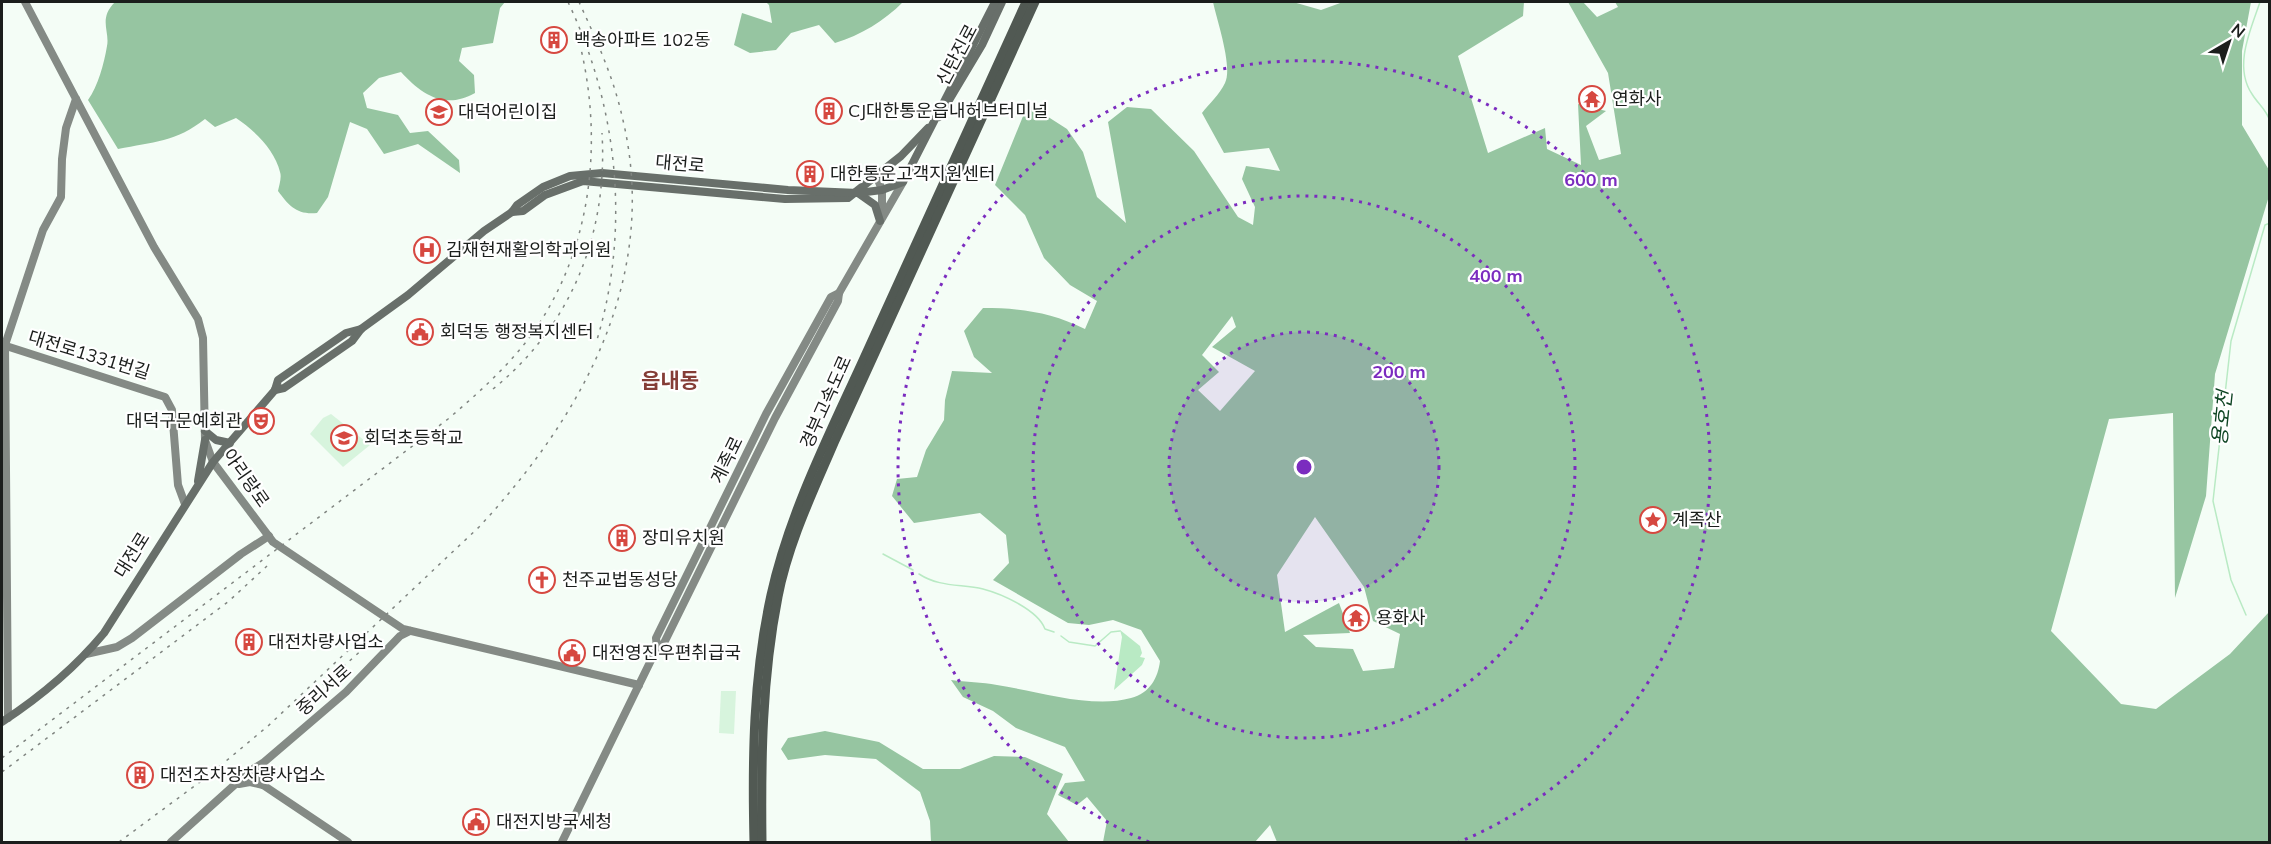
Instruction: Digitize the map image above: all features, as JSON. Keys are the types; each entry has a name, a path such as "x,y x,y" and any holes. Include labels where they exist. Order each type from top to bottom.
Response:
{"highway":[{"name":"경부고속도로","path":"754,843 752,748 755,696 771,595 782,557 827,440 1026,2"},
{"name":"경부고속도로","path":"762,843 764,705 778,596 789,557 834,442 1035,2"}],"main road":[{"name":"아리랑로","path":"25,2 154,247 188,300 201,328 205,435 213,462 269,536 290,554 410,631 639,685"},
{"name":"신탄진로","path":"903,182 995,2"},
{"name":"신탄진로","path":"935,121 946,109 977,54 1002,2"},
{"path":"5,720 3,345 44,230 61,197 63,149 76,99"},
{"path":"880,221 875,205 858,193 935,121"},
{"path":"877,177 884,203 880,221"},
{"name":"대전로","path":"5,720 45,691 86,654 104,633 213,462 275,390 285,388 346,345 361,329 408,295 484,231 512,212 523,211 545,195 583,181 804,200 838,199 858,193 882,190 903,182"},
{"name":"계족로","path":"561,843 657,648 664,643 774,418 838,301 839,293 903,182"},
{"name":"대전로1331번길","path":"3,345 165,397 172,410 178,484 185,504"},
{"path":"197,485 205,435 230,443"},
{"path":"86,654 117,647 132,638 241,554 269,536"},
{"path":"398,625 400,636"},
{"name":"중리서로","path":"241,784 258,776 346,693 400,636 410,631"},
{"path":"171,843 241,784 258,776 348,843"}],"shaded area":[{"path":"115,2 505,2 500,8 493,43 462,48 459,61 474,75 475,93 454,100 435,98 417,87 401,72 379,78 363,93 367,108 398,115 410,133 428,131 459,160 460,173 418,144 384,154 367,129 350,122 328,197 317,213 304,213 290,205 278,191 281,174 269,148 250,128 236,118 215,127 205,119 174,137 118,149 88,100 95,88 106,53 108,41 106,19"},
{"path":"766,2 903,2 872,27 835,43 819,25 791,33 776,50 750,53 734,45 742,13 772,23 769,5"},
{"path":"1213,2 1293,2 1321,10 1343,2 1524,2 1523,16 1458,56 1488,153 1545,128 1547,149 1581,165 1578,104 1606,111 1586,126 1599,160 1621,154 1608,73 1568,2 1583,2 1597,17 1618,7 1615,2 2251,2 2242,51 2242,125 2269,170 2269,196 2215,374 2206,496 2175,598 2173,413 2109,419 2051,631 2121,704 2156,709 2230,654 2269,612 2269,842 1277,842 1270,825 1255,842 1103,842 1107,821 1087,797 1077,805 1058,795 1065,783 1085,781 1065,747 1016,728 993,711 963,697 951,680 991,684 1064,698 1116,701 1138,696 1148,689 1155,679 1160,661 1141,630 1113,620 1089,625 1068,623 993,580 1009,563 1006,535 980,513 914,523 892,496 897,479 917,477 926,450 944,420 945,400 952,371 992,373 974,357 964,331 983,308 1035,312 1085,329 1097,301 1070,285 1044,258 1025,215 995,185 1028,104 1067,129 1083,152 1097,197 1126,223 1108,122 1127,107 1151,109 1194,151 1238,217 1253,225 1255,207 1242,179 1246,166 1280,171 1269,148 1224,153 1202,113 1220,91 1227,76 1226,55","holes":["1232,316 1236,327 1212,347 1255,371 1220,411 1198,390 1219,372 1202,355","1315,517 1364,587 1373,621 1400,634 1394,668 1363,671 1353,649 1316,647 1303,635 1350,633 1339,603 1285,632 1277,575"]},
{"path":"331,414 370,445 343,467 310,434 323,418"},
{"path":"1120,630 1140,646 1142,653 1140,657 1145,658 1142,665 1114,690 1122,637"},
{"path":"721,691 736,691 734,734 719,733"},
{"path":"825,731 879,742 923,769 960,769 994,756 1025,757 1063,774 1047,814 1069,842 931,842 930,821 920,792 876,759 825,755 788,760 781,749 788,738"}],"waterway":[{"name":"용호천","path":"2260,2 2246,48 2244,72 2252,94 2270,121"},
{"name":"용호천","path":"2246,615 2231,580 2213,501 2231,341 2265,225 2270,223"},
{"path":"883,554 913,570"},
{"path":"919,574 934,581 983,589 1000,595 1027,609 1035,615 1045,629 1054,632"},
{"path":"1061,636 1069,642 1095,646 1111,632 1120,631"}],"railway":[{"path":"568,2 585,42 598,84 608,126 614,170 616,213 613,257 607,300 596,343"},
{"path":"119,842 208,776 268,726 479,527 517,483 551,437 581,389 604,339 622,286 631,231 631,175 622,116 614,87 579,2"},
{"path":"2,758 448,419 499,373 526,342 548,310 565,275 578,239 586,202 591,164 591,125 588,87 581,49"},
{"path":"493,389 521,364 544,336 564,306 579,274 591,241 599,206 602,133"},
{"path":"2,772 229,601 267,566"},
{"path":"303,703 376,637"}],"place":[{"name":"백송아파트 102동","path":"554,40"},
{"name":"연화사","path":"1592,99"},
{"name":"CJ대한통운읍내허브터미널","path":"829,111"},
{"name":"대덕어린이집","path":"439,112"},
{"name":"대한통운고객지원센터","path":"810,174"},
{"name":"김재현재활의학과의원","path":"427,250"},
{"name":"회덕동 행정복지센터","path":"420,332"},
{"name":"대덕구문예회관","path":"261,421"},
{"name":"회덕초등학교","path":"344,438"},
{"name":"계족산","path":"1653,520"},
{"name":"장미유치원","path":"622,538"},
{"name":"천주교법동성당","path":"542,580"},
{"name":"용화사","path":"1356,618"},
{"name":"대전차량사업소","path":"249,642"},
{"name":"대전영진우편취급국","path":"572,653"},
{"name":"대전조차장차량사업소","path":"140,775"},
{"name":"대전지방국세청","path":"476,822"}],"district":[{"name":"읍내동","path":"670,381"}]}
